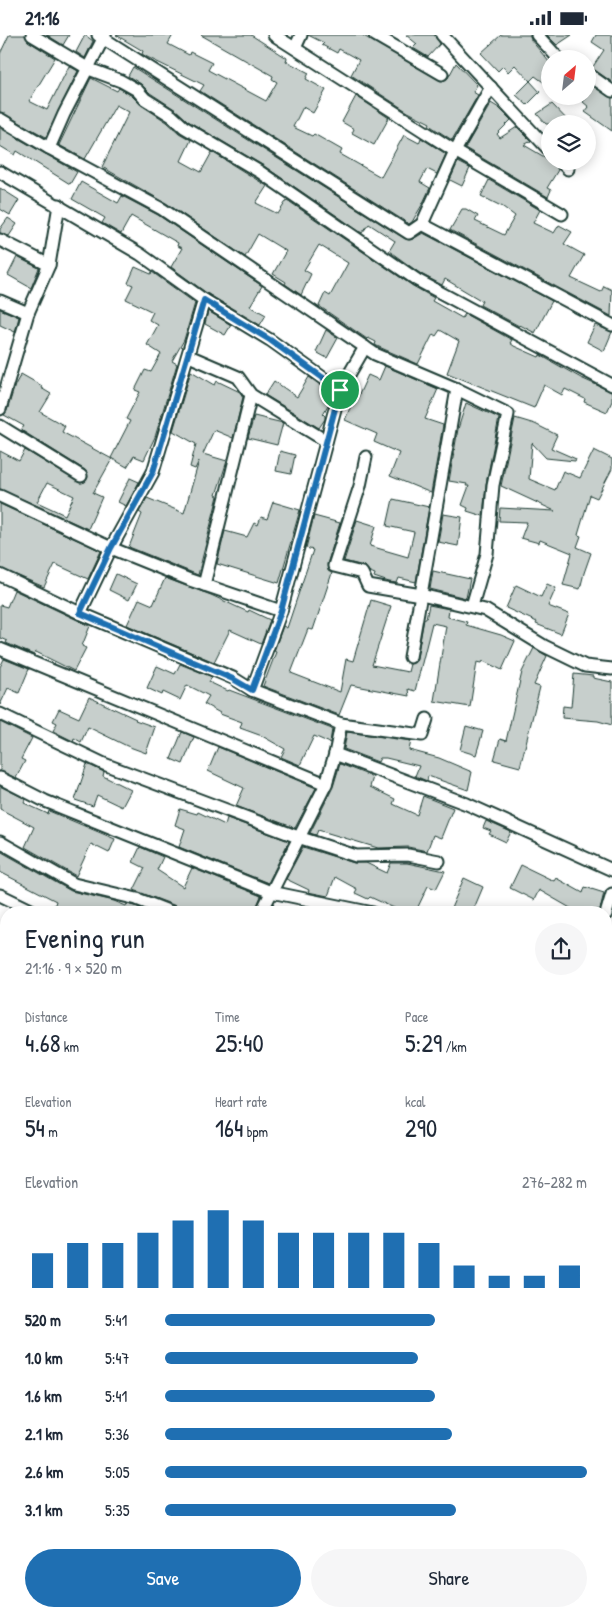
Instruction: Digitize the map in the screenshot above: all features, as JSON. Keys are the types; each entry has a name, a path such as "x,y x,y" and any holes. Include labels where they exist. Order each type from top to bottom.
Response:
{"street":[{"path":"32,35 89,69 121,81 137,90 145,99 172,116 184,127 260,172 417,280 612,385"},
{"path":"274,35 455,151 562,215"},
{"path":"295,47 301,35"},
{"path":"375,35 442,74"},
{"path":"442,35 541,141"},
{"path":"537,35 551,50"},
{"path":"49,148 64,114 89,69 102,36 409,233 422,224 455,151 491,87"},
{"path":"596,80 612,91"},
{"path":"0,119 49,148 162,209 375,354 457,389 508,415 493,485 488,554 472,606"},
{"path":"0,172 140,254 204,300 270,340 340,390"},
{"path":"0,409 28,313 48,265 59,205"},
{"path":"422,224 612,325"},
{"path":"0,240 48,265"},
{"path":"80,613 111,548 153,472 204,300"},
{"path":"0,301 28,313"},
{"path":"252,690 281,611 340,390 365,347"},
{"path":"188,355 238,377 251,395 326,441"},
{"path":"410,657 457,389"},
{"path":"204,585 251,395"},
{"path":"0,426 81,476"},
{"path":"366,457 360,487 334,567 362,573 368,585 472,606 485,611 544,647 585,666 612,669"},
{"path":"0,496 111,548 204,585 281,611"},
{"path":"0,575 80,613 233,679 252,690 341,723 422,735 427,719"},
{"path":"0,649 326,784"},
{"path":"0,714 104,764 298,837 356,856 408,855 439,861"},
{"path":"264,906 326,784 335,755 341,723"},
{"path":"335,755 468,804 612,870"},
{"path":"0,778 45,801 271,892 338,906"},
{"path":"0,842 74,883 136,899 154,906"},
{"path":"0,895 23,906"}],"building":[{"path":"9,35 25,35 28,41 55,58 29,101 47,110 69,66 78,71 46,137 0,112 0,54"},
{"path":"47,35 69,35 63,45"},
{"path":"85,35 93,41 85,58 76,52"},
{"path":"116,35 173,35 168,44 189,55 190,52 212,63 208,70 266,101 277,82 272,79 273,76 201,35 251,35 287,58 286,61 309,73 306,79 326,90 313,113 303,107 293,127 312,136 314,134 342,150 340,154 381,177 404,135 419,143 421,138 446,154 437,174 427,169 420,182 430,188 422,205 409,224 200,91 204,85 147,57 142,54 143,51"},
{"path":"308,35 362,35 441,81 448,78 456,63 477,85 473,92 478,95 452,140 429,125 430,123 408,112 351,75 359,60 339,49 337,53 322,45 324,43"},
{"path":"406,35 435,35 440,44 428,57 413,48 417,44"},
{"path":"501,35 530,35 531,40 541,52 541,80 535,76 530,81 515,65 508,72 503,66 498,71 481,53"},
{"path":"547,35 572,35 557,45"},
{"path":"596,35 612,35 612,82 596,71 596,62 604,50 592,42"},
{"path":"133,67 405,239 413,239 423,233 552,301 535,333 480,305 482,301 445,279 442,285 421,274 389,251 395,241 369,224 362,233 264,166 188,121 176,110 128,76"},
{"path":"91,78 117,91 119,88 132,96 141,105 191,140 181,161 201,172 212,152 267,186 256,203 278,214 287,200 413,286 434,298 432,301 462,318 465,314 512,340 510,343 514,346 539,357 540,355 581,378 612,392 612,401 607,412 584,402 585,399 565,389 562,395 544,385 534,408 447,373 459,341 440,330 436,336 433,334 418,364 375,345 376,342 367,339 319,306 325,293 330,296 348,263 319,245 304,270 311,274 301,295 273,274 286,251 258,234 245,257 166,203 102,167 129,112 116,105 85,159 59,145"},
{"path":"530,81 540,92 527,105 516,95"},
{"path":"596,88 612,98 612,131 596,120 596,115 589,115 585,112 589,107 587,105 596,105"},
{"path":"356,96 389,118 374,145 352,133 354,129 342,122"},
{"path":"491,103 511,120 497,134 500,138 517,127 531,141 524,145 541,155 541,170 558,170 547,188 551,190 548,197 465,148"},
{"path":"553,105 562,115 541,115 541,118 537,114"},
{"path":"0,128 77,172 70,184 17,151 15,155 0,146"},
{"path":"458,162 470,168 462,186 450,180"},
{"path":"489,180 540,210 533,223 554,233 559,225 572,232 564,244 584,255 571,278 601,292 604,286 612,290 611,316 450,230 462,209 466,209 478,216 475,221 504,235 515,216 503,207 481,196"},
{"path":"81,182 118,203 122,196 158,215 262,286 250,306 266,315 260,325 208,294 171,267 182,248 177,246 178,243 131,216 121,234 102,223 105,218 72,199"},
{"path":"0,188 19,200 10,215 0,209"},
{"path":"8,218 17,224 9,236 0,233 0,229"},
{"path":"17,257 39,268 31,288 8,275"},
{"path":"135,267 151,274 152,272 195,303 184,340 172,361 177,364 155,437 144,460 134,456 127,467 111,458 130,421 126,419 140,392 135,390 145,370 151,372 161,354 147,345 158,325 149,320 153,312 126,299 133,285 128,283"},
{"path":"0,309 19,317 15,332 0,325"},
{"path":"208,311 231,325 225,335 205,324"},
{"path":"595,325 612,332 604,351 587,342"},
{"path":"326,330 338,338 327,358 316,352"},
{"path":"385,366 438,389 425,419 443,425 431,493 390,476 399,453 374,442 377,434 345,420 354,398 357,399 368,375 379,380"},
{"path":"191,371 215,385 217,381 240,392 243,397 233,438 214,430 203,454 227,461 216,495 218,496 198,575 129,547 142,514 139,512 147,498 184,513 199,461 195,469 190,467 196,444 173,431"},
{"path":"21,374 42,386 41,388 51,394 40,412 65,426 62,432 112,459 93,493 102,497 88,529 0,489 0,451 19,461 25,450 80,483 85,482 88,477 85,470 21,430 24,426 4,415","holes":["47,483 74,496 65,515 37,502"]},
{"path":"309,377 331,393 323,414 325,419 319,428 265,395 274,381 297,397"},
{"path":"466,403 499,418 486,484 483,516 467,511 468,508 462,505 469,486 449,481 458,429"},
{"path":"254,416 283,423 277,445 248,438"},
{"path":"515,418 535,424 557,435 551,448 576,459 575,461 546,458 532,443 529,479 555,490 563,471 580,478 594,450 612,459 612,469 597,498 590,495 578,535 581,536 577,547 591,553 580,589 563,585 572,553 540,540 539,543 521,538 527,522 499,521 500,508 555,511 501,486"},
{"path":"280,451 295,455 291,474 276,471"},
{"path":"130,478 139,482 126,506 118,502"},
{"path":"393,499 429,507 416,582 399,578 397,583 389,582 374,577 375,574 364,566 344,561 357,520 376,526 370,546 408,557 414,532 387,526"},
{"path":"273,502 300,510 279,583 217,564 225,531 247,537 254,523 258,525 261,517 267,519"},
{"path":"0,504 101,551 88,579 55,564 44,587 0,568"},
{"path":"443,514 462,517 458,546 438,542"},
{"path":"314,516 340,523 327,564 328,571 332,573 313,630 308,629 291,673 340,692 346,659 353,661 371,600 391,606 372,665 408,672 410,664 415,662 417,658 424,619 426,619 429,605 449,609 448,617 467,622 466,625 515,641 502,670 483,661 482,663 477,662 470,707 434,701 446,626 432,623 415,691 408,689 409,696 351,685 339,715 263,686 276,652 274,651 283,626 287,628 313,550 306,548"},
{"path":"433,571 470,579 466,598 430,589"},
{"path":"116,574 137,584 129,600 109,590"},
{"path":"165,578 270,620 261,644 230,630 214,662 127,625 139,599 153,605"},
{"path":"547,584 556,588 548,606 569,614 561,634 536,624 537,622 506,608 516,585 541,597"},
{"path":"14,590 90,626 82,646 86,648 74,671 36,652 34,655 6,643 7,641 0,638 0,605 7,607"},
{"path":"534,648 547,656 534,685 540,687 520,767 494,760 500,739 506,741 522,672"},
{"path":"4,659 29,669 19,693 8,688 0,705 0,667"},
{"path":"180,664 212,677 209,682 228,691 332,729 330,743 314,736 300,765 281,757 285,749 262,736 240,728 242,722 220,714 204,704 209,696 187,685 180,700 163,692 162,695 147,688 157,666 175,674"},
{"path":"574,674 593,676 593,678 612,682 612,725 598,721 562,718 563,706 571,707"},
{"path":"89,697 135,720 155,727 146,753 88,727 81,742 74,738 73,741 53,731 57,723 53,721 59,709 79,718"},
{"path":"0,722 32,738 21,759 25,761 16,778 0,771"},
{"path":"466,726 483,731 476,755 460,750"},
{"path":"182,732 194,737 183,764 171,759"},
{"path":"347,732 411,741 409,750 439,758 472,772 468,790 428,776 427,781 415,776 419,766 386,758 380,758 378,762 344,749"},
{"path":"218,747 316,788 295,828 236,806 244,788 208,771"},
{"path":"87,764 104,772 103,776 131,790 122,807 97,795 93,806 75,800"},
{"path":"340,764 373,777 370,787 395,799 393,804 417,815 423,796 453,808 441,838 433,835 427,851 408,847 378,848 318,830 316,835 310,833 333,787"},
{"path":"0,786 26,799 24,803 48,814 49,811 115,839 109,853 91,844 76,876 25,847 34,827 0,809"},
{"path":"180,809 197,814 198,812 225,825 227,818 289,841 268,883 179,847 185,829 175,825"},
{"path":"486,821 511,832 506,842 489,834 491,831 483,828"},
{"path":"140,847 163,857 157,870 183,887 192,868 261,896 257,906 176,906 134,890 145,868 133,862"},
{"path":"303,847 354,863 366,863 387,873 391,863 407,863 445,871 436,889 428,886 418,906 390,906 370,897 368,899 355,893 357,889 335,877 328,896 308,892 309,890 286,879"},
{"path":"0,851 71,891 114,901 126,906 54,906 56,901 0,872"},
{"path":"521,865 554,881 556,878 583,893 585,887 604,893 601,906 567,906 539,890 534,900 510,888"},
{"path":"464,878 483,887 475,906 452,906"}],"route":[{"path":"204,300 270,340 340,390 281,611 252,690 233,679 80,613 111,548 153,472 204,300"}]}
